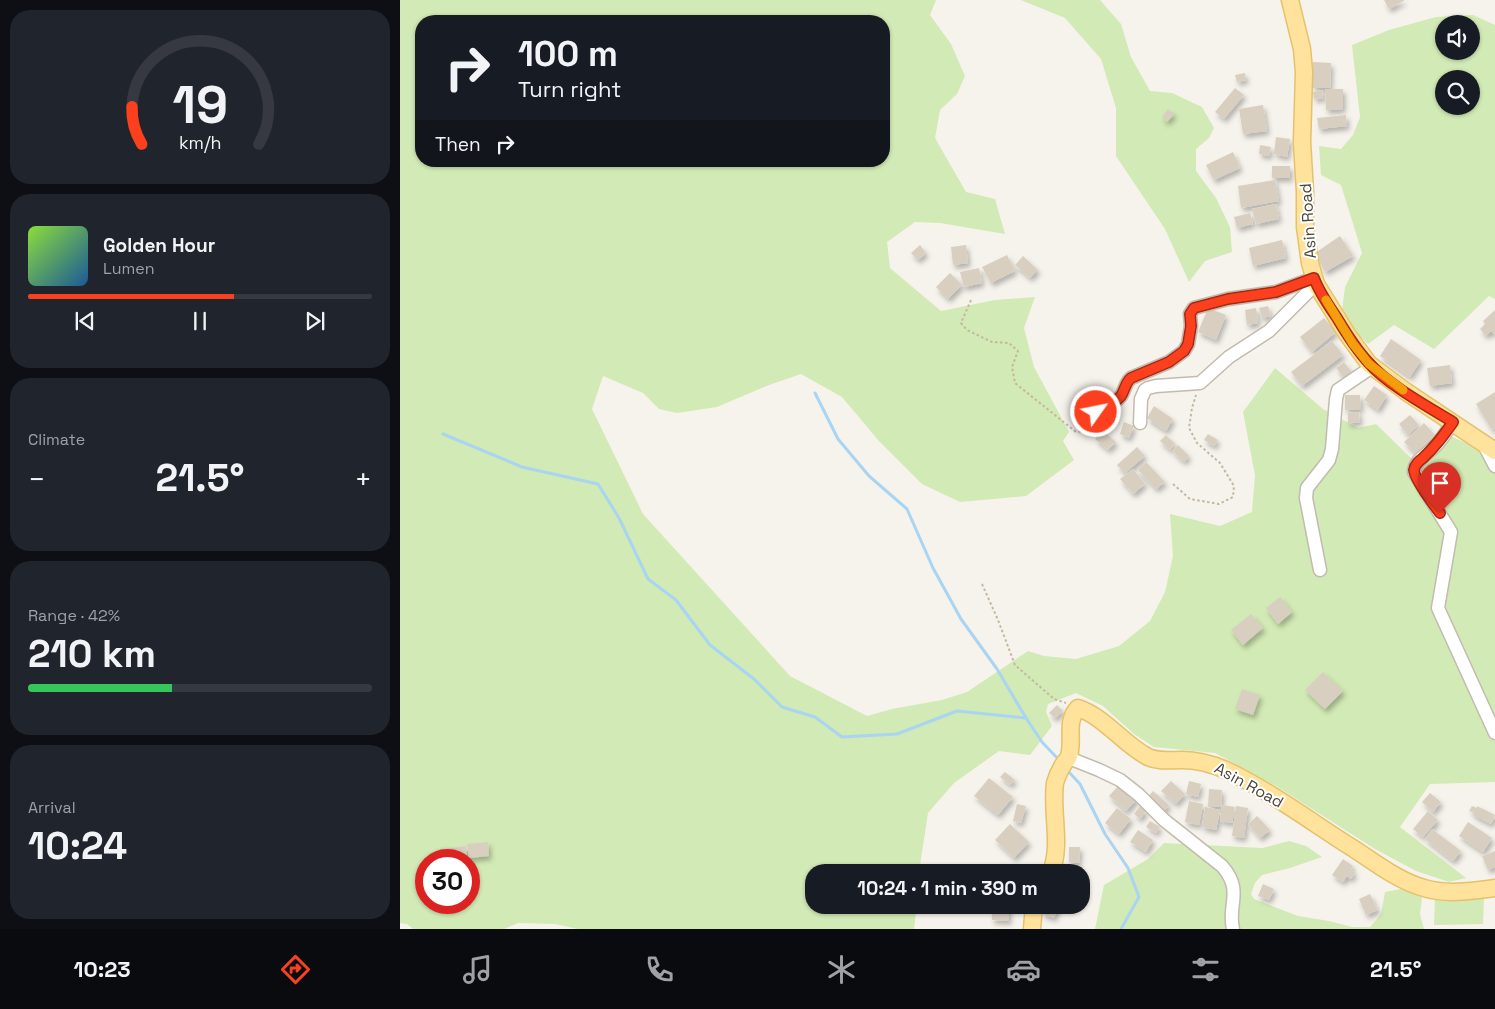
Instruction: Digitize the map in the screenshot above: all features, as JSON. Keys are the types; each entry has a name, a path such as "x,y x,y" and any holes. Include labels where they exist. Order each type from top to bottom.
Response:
{"main road":[{"name":"Asin Road","path":"1290,0 1304,65 1302,142 1305,227 1310,263 1315,281 1355,346 1372,366 1405,392 1489,446"},
{"name":"Asin Road","path":"1078,708 1092,714 1148,757 1157,760 1183,760 1208,763 1232,773 1377,864 1423,888 1458,892 1495,888"},
{"path":"1054,864 1055,784 1065,763 1070,726 1074,712 1078,708"},
{"path":"1032,929 1033,914"}],"street":[{"path":"1140,423 1141,399 1148,388 1200,383 1229,357 1269,331 1315,281"},
{"path":"1096,416 1122,394 1127,381 1131,378 1169,362 1184,351 1188,344 1191,326 1190,314 1194,308 1228,299 1276,292 1315,281"},
{"path":"1320,570 1306,498 1306,488 1329,460 1332,450 1338,390 1372,366"},
{"path":"1453,422 1438,444 1418,462 1414,472 1451,532 1438,608 1495,733"},
{"path":"1489,446 1495,466"},
{"path":"1065,763 1100,770 1120,780 1139,795 1171,826 1215,859 1228,873 1234,887 1232,920 1234,929"}],"path":[{"path":"970,300 961,323 967,330 992,342 1009,343 1018,351 1012,367 1015,383 1076,432 1086,431 1096,416"},
{"path":"1173,484 1190,499 1219,504 1233,497 1234,486 1220,464 1197,443 1189,428 1192,408 1200,383"},
{"path":"982,584 1015,665 1054,699 1078,708"}],"green space":[{"path":"400,0 936,0 930,15 951,44 965,76 957,94 940,110 935,138 966,192 995,199 1005,234 940,223 915,222 887,242 890,268 941,311 995,300 1035,297 1024,328 1034,367 1069,432 1063,441 1074,460 1026,496 960,502 922,484 878,440 842,397 801,374 717,407 677,413 659,409 643,393 603,376 592,409 643,514 790,676 867,716 892,709 942,700 967,692 1028,651 1044,656 1076,659 1119,646 1150,621 1165,592 1173,556 1170,514 1220,526 1252,512 1255,475 1243,412 1275,368 1323,409 1358,428 1376,424 1418,465 1444,433 1468,444 1495,463 1495,782 1430,784 1400,827 1466,878 1449,882 1416,871 1375,849 1276,786 1215,753 1154,747 1134,734 1103,706 1076,693 1048,704 1046,712 1052,726 1030,755 999,751 954,783 928,813 920,864 805,864 805,914 916,914 914,929 578,929 555,924 518,923 504,929 413,929 407,924 400,923"},
{"path":"1021,0 1100,0 1121,24 1131,57 1150,91 1172,93 1202,107 1214,128 1209,138 1196,149 1196,171 1216,198 1230,227 1232,252 1205,261 1189,282 1165,229 1116,156 1116,108 1101,59 1065,18"},
{"path":"1435,17 1435,60 1480,60 1480,18 1495,25 1495,299 1489,296 1434,349 1394,325 1368,344 1357,333 1342,311 1345,287 1362,253 1341,185 1321,175 1319,146 1341,149 1353,135 1360,117 1352,45 1389,30"},
{"path":"1289,841 1306,846 1322,857 1262,875 1255,883 1251,894 1254,899 1298,916 1352,927 1370,927 1381,914 1385,892 1401,889 1422,898 1420,914 1424,929 1095,929 1104,885 1148,859 1164,843 1262,848"},
{"path":"1484,896 1483,924 1434,925 1435,897"}],"building":[{"path":"1384,0 1405,0 1389,9"},
{"path":"1313,62 1331,63 1330,88 1313,88"},
{"path":"1245,73 1246,80 1237,82 1235,75"},
{"path":"1235,88 1244,95 1224,119 1215,112"},
{"path":"1325,89 1343,89 1343,109 1326,110"},
{"path":"1322,90 1323,98 1314,99 1313,92"},
{"path":"1263,105 1267,131 1243,134 1239,109"},
{"path":"1168,109 1174,114 1167,122 1162,117"},
{"path":"1346,115 1347,126 1319,129 1317,118"},
{"path":"1276,137 1290,139 1287,157 1274,154"},
{"path":"1260,145 1271,147 1269,156 1259,154"},
{"path":"1233,152 1240,168 1214,180 1206,165"},
{"path":"1272,166 1290,166 1290,178 1272,178"},
{"path":"1275,180 1279,201 1241,208 1238,186"},
{"path":"1276,204 1279,219 1256,224 1252,209"},
{"path":"1250,213 1253,224 1237,228 1234,217"},
{"path":"1340,236 1353,256 1325,272 1315,253"},
{"path":"1282,240 1286,258 1253,266 1249,248"},
{"path":"920,245 926,253 918,260 911,253"},
{"path":"966,245 968,263 953,265 951,247"},
{"path":"1007,255 1015,271 991,283 982,267"},
{"path":"1023,256 1038,270 1030,278 1015,265"},
{"path":"979,268 982,283 964,287 960,272"},
{"path":"950,273 962,285 948,299 936,287"},
{"path":"1268,306 1271,316 1262,318 1259,308"},
{"path":"1208,308 1226,315 1216,340 1198,332"},
{"path":"1256,308 1258,323 1247,325 1245,310"},
{"path":"1495,310 1495,335 1491,331 1486,336 1480,329 1485,324 1483,321"},
{"path":"1324,318 1336,332 1312,352 1300,337"},
{"path":"1391,339 1421,360 1410,377 1380,356"},
{"path":"1332,341 1343,355 1302,386 1291,372"},
{"path":"1344,362 1354,375 1347,381 1336,368"},
{"path":"1450,365 1452,383 1430,386 1427,368"},
{"path":"1374,386 1387,395 1378,410 1364,400"},
{"path":"1495,392 1495,428 1492,430 1476,404"},
{"path":"1345,395 1360,395 1361,409 1345,410"},
{"path":"1154,406 1173,419 1166,431 1147,418"},
{"path":"1359,412 1360,422 1348,423 1348,413"},
{"path":"1410,415 1419,425 1408,435 1399,424"},
{"path":"1124,422 1134,426 1129,438 1120,434"},
{"path":"1424,423 1435,435 1416,454 1404,442"},
{"path":"1103,431 1116,442 1108,450 1095,439"},
{"path":"1208,434 1218,440 1214,446 1204,440"},
{"path":"1166,435 1175,444 1170,450 1160,441"},
{"path":"1178,445 1189,456 1184,462 1172,451"},
{"path":"1137,447 1145,456 1125,473 1117,465"},
{"path":"1146,462 1165,482 1156,489 1138,470"},
{"path":"1133,469 1145,484 1133,494 1120,479"},
{"path":"1280,597 1292,612 1278,624 1266,608"},
{"path":"1251,614 1263,628 1243,645 1231,630"},
{"path":"1323,672 1343,691 1325,709 1305,690"},
{"path":"1242,689 1260,695 1253,715 1235,709"},
{"path":"1057,705 1063,711 1055,718 1049,713"},
{"path":"1005,772 1015,780 1010,785 1000,777"},
{"path":"989,778 1013,797 998,815 974,796"},
{"path":"1171,781 1185,794 1176,804 1161,791"},
{"path":"1189,781 1201,784 1198,797 1186,794"},
{"path":"1120,784 1137,799 1126,811 1109,796"},
{"path":"1209,789 1222,790 1221,807 1208,807"},
{"path":"1153,791 1169,805 1163,812 1147,798"},
{"path":"1430,793 1441,802 1433,812 1422,802"},
{"path":"1189,801 1203,804 1199,825 1185,822"},
{"path":"1017,804 1026,806 1021,823 1013,821"},
{"path":"1222,805 1235,807 1232,823 1220,821"},
{"path":"1140,806 1146,811 1140,819 1134,814"},
{"path":"1236,806 1248,808 1244,838 1232,836"},
{"path":"1472,806 1477,808 1477,806 1495,815 1491,824 1473,815 1474,813 1469,811"},
{"path":"1205,807 1220,810 1216,830 1202,827"},
{"path":"1117,808 1131,819 1119,834 1105,823"},
{"path":"1428,811 1438,820 1423,837 1413,829"},
{"path":"1257,816 1270,830 1260,838 1248,824"},
{"path":"1150,821 1160,827 1156,833 1146,827"},
{"path":"1468,822 1492,838 1483,852 1459,836"},
{"path":"1010,824 1029,842 1014,858 995,840"},
{"path":"1432,829 1461,851 1453,861 1425,839"},
{"path":"1138,830 1153,840 1146,852 1130,842"},
{"path":"488,842 489,856 480,857 480,849 468,849 467,844"},
{"path":"466,846 466,849 443,849"},
{"path":"1069,847 1080,847 1079,863 1069,862"},
{"path":"1495,851 1495,867 1488,870 1482,856"},
{"path":"1343,859 1353,866 1351,870 1355,873 1351,879 1347,876 1343,882 1332,875"},
{"path":"1263,884 1274,889 1269,900 1258,896"},
{"path":"1370,894 1378,910 1366,915 1359,899"},
{"path":"992,914 1009,914 1009,921 992,920"},
{"path":"1042,914 1056,914 1054,918"}],"waterway":[{"path":"815,393 838,439 869,476 907,509 933,568 961,619 997,669 1026,718"},
{"path":"443,434 522,467 598,484 619,518 648,579 676,600 710,645 754,679 782,707 815,717 842,737 897,734 957,711 1026,718 1042,742 1060,761"},
{"path":"1067,770 1080,784 1105,834 1128,868 1139,897 1121,929"}],"slow traffic":[{"path":"1326,300 1353,344 1369,364 1403,390"}],"route":[{"path":"1096,412 1118,398 1122,394 1127,381 1131,378 1169,362 1184,351 1188,344 1191,326 1190,314 1194,308 1228,299 1276,292 1314,278 1332,312 1369,364 1405,392 1453,422 1438,444 1414,468 1414,472 1422,486 1440,513"}]}
